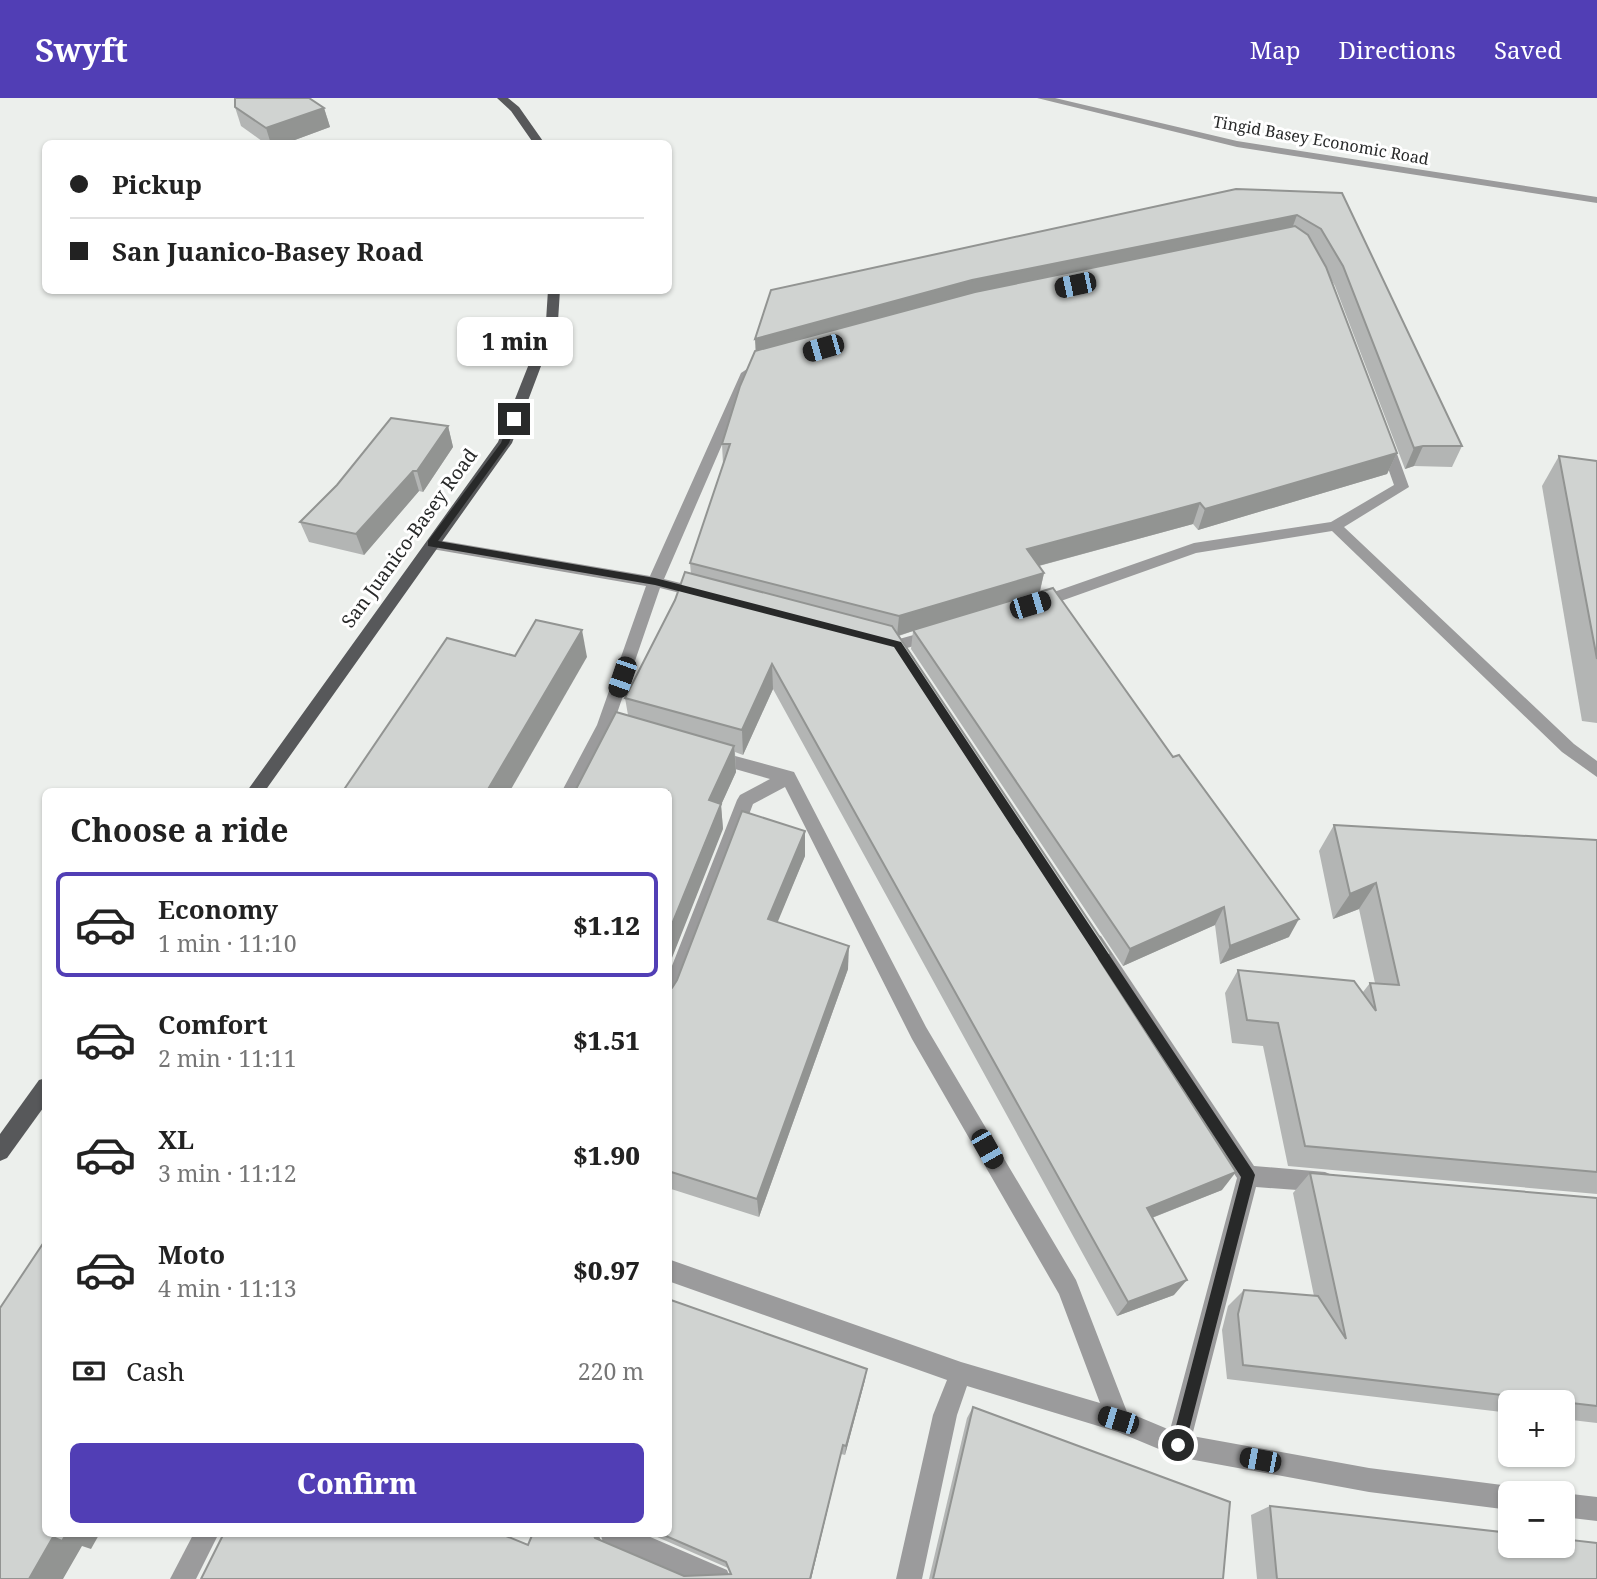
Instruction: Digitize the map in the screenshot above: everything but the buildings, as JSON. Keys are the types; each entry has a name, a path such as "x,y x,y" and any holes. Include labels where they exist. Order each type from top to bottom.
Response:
{"main road":[{"path":"502,98 515,109 537,140"},
{"name":"San Juanico-Basey Road","path":"258,788 505,443 552,321 554,294"},
{"path":"0,1151 42,1093"}],"street":[{"name":"Tingid Basey Economic Road","path":"1042,98 1237,144 1597,199"},
{"path":"573,788 612,727 655,582 749,368 762,364"},
{"path":"1030,605 1083,590 1194,548 1335,526 1402,486 1380,424"},
{"path":"1335,526 1568,748 1597,770"},
{"path":"432,544 655,582 709,596"},
{"path":"913,668 891,643 950,629"},
{"path":"697,751 788,778 919,1032 1068,1288 1118,1420"},
{"path":"672,992 746,800 788,778"},
{"path":"1088,933 1248,1175 1178,1445"},
{"path":"1248,1175 1342,1184"},
{"path":"672,1271 961,1373 1118,1420 1178,1445 1369,1480 1498,1496"},
{"path":"909,1579 945,1415 961,1373"},
{"path":"1575,1507 1597,1510"},
{"path":"183,1579 205,1537"},
{"path":"621,1537 718,1579"}],"route":[{"path":"514,419 505,443 432,544 655,582 897,645 1248,1175 1178,1445"}]}
